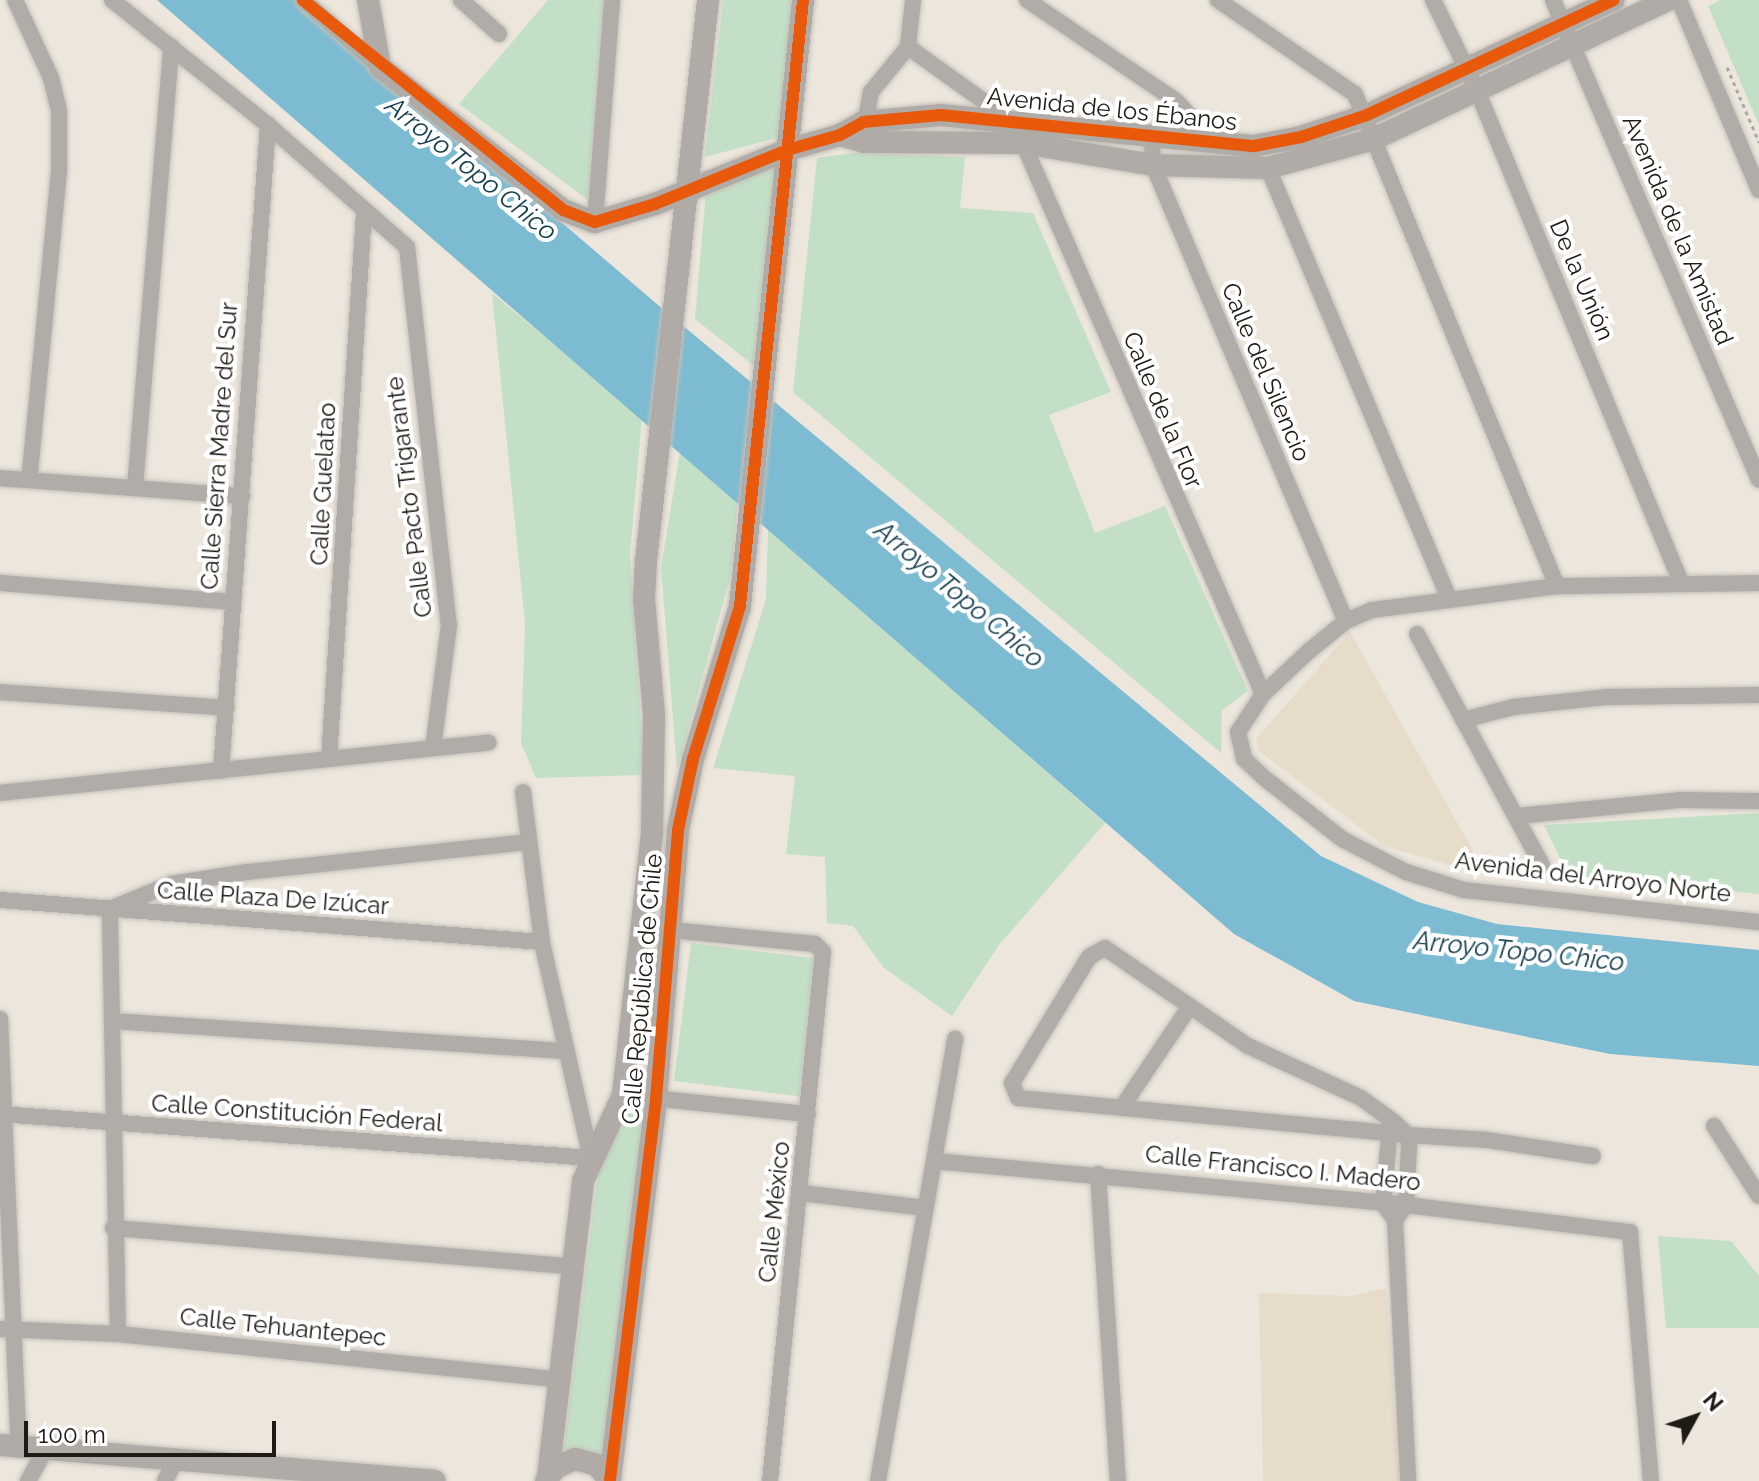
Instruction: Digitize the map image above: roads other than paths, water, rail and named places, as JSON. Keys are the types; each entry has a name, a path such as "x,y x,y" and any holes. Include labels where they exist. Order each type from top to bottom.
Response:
{"street":[{"path":"15,0 51,78 59,111 59,171 29,480"},
{"path":"112,0 268,125 364,212"},
{"path":"303,0 380,67 563,210 595,222 787,150 840,135 864,132 1023,143 1153,165 1268,168 1374,139 1471,78"},
{"path":"368,0 380,67"},
{"path":"461,0 499,34"},
{"path":"595,222 612,0"},
{"name":"Calle República de Chile","path":"547,1479 578,1210 591,1158 623,1095 655,792 644,598 708,0"},
{"name":"Calle República de Chile","path":"610,1481 656,1099 682,802 735,629 751,508 803,0"},
{"path":"864,132 871,92 908,47 913,0"},
{"path":"1027,0 1176,101 1216,144"},
{"path":"1218,0 1347,86 1367,115 1374,139 1557,586"},
{"name":"De la Unión","path":"1433,0 1471,78 1680,580"},
{"name":"Avenida de la Amistad","path":"1553,0 1758,476"},
{"name":"Avenida de los Ébanos","path":"864,132 941,115 1010,120 1152,140 1254,146 1367,115 1471,78 1567,33 1614,0"},
{"path":"1567,33 1668,0"},
{"path":"1679,0 1759,190"},
{"path":"135,488 171,46"},
{"path":"908,47 1010,120 1023,143"},
{"name":"Calle Sierra Madre del Sur","path":"221,771 268,125"},
{"name":"Calle del Silencio","path":"1152,140 1153,165 1346,621"},
{"name":"Calle de la Flor","path":"1023,143 1263,694"},
{"path":"1268,168 1449,598"},
{"name":"Calle Pacto Trigarante","path":"364,212 409,251 419,382 449,625 433,748"},
{"name":"Calle Guelatao","path":"329,759 364,212"},
{"path":"0,478 242,496"},
{"path":"1346,621 1372,610 1557,586 1680,580 1759,583"},
{"path":"0,583 233,602"},
{"name":"Avenida del Arroyo Norte","path":"1346,621 1263,694 1238,732 1244,759 1342,839 1406,872 1464,890 1759,922"},
{"path":"1417,634 1542,865"},
{"path":"0,692 226,708"},
{"path":"1463,720 1513,707 1607,697 1759,695"},
{"path":"0,793 488,743"},
{"path":"523,792 542,942 591,1158"},
{"path":"1517,816 1665,801 1759,801"},
{"path":"118,1334 111,1124 110,909 171,884 232,874 527,842"},
{"name":"Calle Plaza De Izúcar","path":"0,900 542,942"},
{"name":"Calle México","path":"670,930 822,949 801,1193 770,1481"},
{"path":"1408,1481 1395,1220 1383,1204 1390,1128 1361,1098 1248,1046 1188,1009 1115,951 1100,948 1011,1088 1018,1098 1390,1128 1408,1135 1593,1156"},
{"path":"1122,1107 1188,1009"},
{"path":"0,1019 9,1446 169,1472 435,1481"},
{"path":"112,1021 565,1051"},
{"path":"878,1481 955,1039"},
{"path":"623,1095 808,1114"},
{"name":"Calle Constitución Federal","path":"3,1114 591,1158"},
{"path":"1714,1126 1753,1166 1759,1196"},
{"path":"1395,1220 1406,1205 1408,1135"},
{"name":"Calle Francisco I. Madero","path":"934,1161 1098,1174 1626,1230 1633,1236 1651,1481"},
{"path":"1098,1174 1118,1481"},
{"path":"801,1193 925,1208"},
{"path":"113,1228 573,1267"},
{"name":"Calle Tehuantepec","path":"7,1329 118,1334 560,1380"},
{"path":"28,1481 45,1450"},
{"path":"547,1479 575,1459 597,1465 610,1481"}],"water":[{"name":"Arroyo Topo Chico","path":"157,0 302,0 658,305 1321,856 1418,902 1497,924 1759,950 1759,1066 1610,1054 1354,1001 1234,934"}]}
